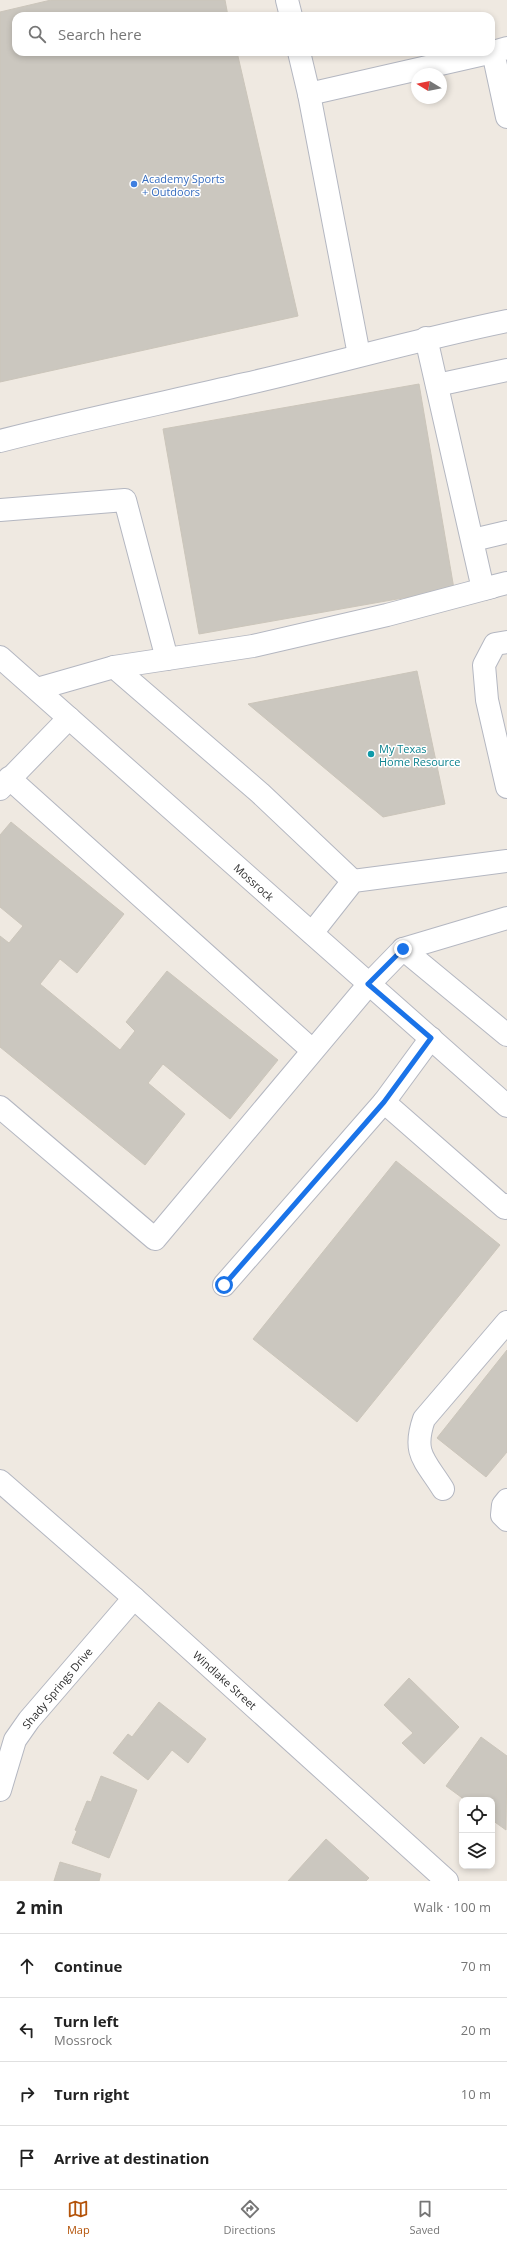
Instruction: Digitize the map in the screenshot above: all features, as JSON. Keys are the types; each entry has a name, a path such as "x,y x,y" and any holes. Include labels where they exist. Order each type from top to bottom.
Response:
{"street":[{"path":"287,0 290,12"},
{"path":"500,50 507,117"},
{"path":"300,56 309,94 359,355"},
{"path":"309,94 474,56"},
{"path":"0,441 92,418 246,384 426,338 507,321"},
{"path":"426,338 474,540 483,588 500,585"},
{"path":"437,385 507,370"},
{"path":"0,510 125,500 168,659"},
{"path":"474,540 507,532"},
{"path":"37,689 114,667 253,646 387,615 500,585"},
{"path":"507,642 496,644 484,665 487,700 507,787"},
{"name":"Mossrock","path":"0,657 368,984 505,1103"},
{"path":"114,667 260,793 353,881"},
{"path":"69,718 4,784 312,1050"},
{"path":"312,933 353,881 507,861"},
{"path":"0,1107 155,1239 368,984 403,949 507,918"},
{"path":"403,949 507,1035"},
{"path":"224,1285 384,1102 431,1038"},
{"path":"384,1102 505,1208 507,1205"},
{"path":"443,1489 419,1452 418,1436 424,1419 507,1322"},
{"name":"Windlake Street","path":"0,1481 134,1598 447,1881"},
{"path":"507,1500 503,1505 502,1515 507,1520"},
{"name":"Shady Springs Drive","path":"0,1790 15,1740 29,1720 134,1598"}],"building":[{"name":"Academy Sports + Outdoors","path":"51,0 225,0 227,12 12,12 12,56 238,56 298,316 0,382 0,12"},
{"path":"419,384 454,589 199,634 163,429"},
{"name":"My Texas Home Resource","path":"417,671 445,804 383,817 248,704"},
{"path":"11,822 124,914 77,973 60,959 40,984 120,1050 135,1031 126,1022 167,971 278,1060 230,1119 163,1064 148,1083 185,1114 145,1165 0,1047 0,936 9,943 23,926 0,907 0,835"},
{"path":"396,1161 500,1245 357,1422 253,1339"},
{"path":"507,1350 507,1452 486,1477 437,1438"},
{"path":"409,1678 459,1727 424,1764 402,1743 413,1733 384,1705"},
{"path":"159,1702 206,1739 188,1763 172,1750 148,1780 113,1753 128,1734 132,1737"},
{"path":"481,1737 507,1756 506,1830 495,1822 495,1797 461,1797 446,1786"},
{"path":"101,1776 137,1790 109,1858 72,1843 77,1831 75,1830 87,1801 91,1802"},
{"path":"326,1839 369,1878 366,1881 288,1881"},
{"path":"60,1862 101,1874 99,1881 54,1881"}],"place":[{"name":"Academy Sports + Outdoors","path":"134,184"},
{"name":"My Texas Home Resource","path":"371,754"}],"route":[{"path":"224,1285 384,1102 431,1038 368,984 403,949"}]}
